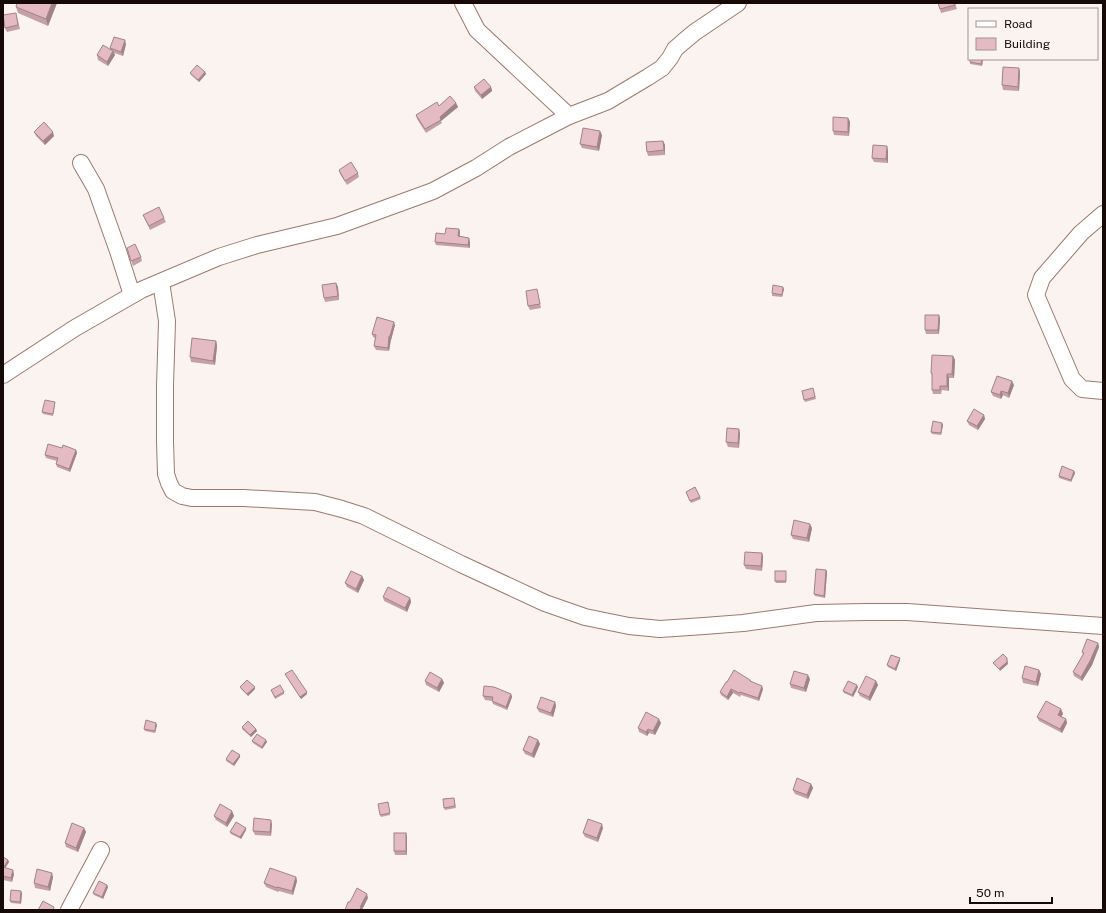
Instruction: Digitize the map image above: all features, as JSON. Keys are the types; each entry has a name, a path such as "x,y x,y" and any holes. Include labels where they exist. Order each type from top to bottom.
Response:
{"street":[{"path":"463,3 477,30 569,116"},
{"path":"3,375 74,328 141,290 219,258 257,245 337,226 433,191 476,168 509,147 569,116 608,101 648,77 662,68 675,49 694,32 738,3"},
{"path":"81,163 96,189 132,295"},
{"path":"1103,214 1081,233 1042,278 1036,295 1072,379 1082,389 1103,391"},
{"path":"161,282 167,320 165,386 166,474 174,491 182,496 192,498 244,498 315,502 342,509 364,516 461,564 545,603 585,617 629,626 660,629 697,627 743,623 816,613 866,612 922,613 1103,626"},
{"path":"69,910 101,850"}],"building":[{"path":"17,3 52,3 46,19 16,7"},
{"path":"938,3 955,3 955,5 940,9"},
{"path":"16,13 18,25 5,28 3,15"},
{"path":"114,37 125,40 121,52 110,48"},
{"path":"103,45 113,51 107,62 97,55"},
{"path":"970,60 982,60 981,64 970,62"},
{"path":"197,65 205,72 198,80 190,73"},
{"path":"1003,67 1019,68 1018,87 1002,85"},
{"path":"484,79 491,87 481,95 474,87"},
{"path":"450,96 456,103 440,117 441,120 425,129 416,115 437,102 439,106"},
{"path":"833,117 848,118 848,132 833,131"},
{"path":"44,122 53,132 43,141 34,132"},
{"path":"583,128 600,131 597,147 580,144"},
{"path":"663,141 664,150 647,152 646,142"},
{"path":"873,145 887,146 886,159 872,158"},
{"path":"351,162 358,173 345,181 339,170"},
{"path":"159,207 164,218 149,226 143,215"},
{"path":"446,228 459,229 458,236 469,238 468,245 435,242 436,233 445,234"},
{"path":"135,244 141,257 131,261 127,248"},
{"path":"336,283 338,296 324,298 322,285"},
{"path":"773,285 783,287 782,295 772,293"},
{"path":"537,289 540,304 528,306 526,291"},
{"path":"925,315 939,315 938,330 925,330"},
{"path":"377,317 394,322 389,336 388,348 374,346 376,335 372,334"},
{"path":"192,338 216,341 213,361 190,357"},
{"path":"932,355 953,356 952,374 947,374 947,386 940,386 940,390 932,390"},
{"path":"997,376 1012,381 1008,393 1001,391 1000,395 991,392"},
{"path":"813,388 815,397 804,400 802,391"},
{"path":"45,400 55,402 53,414 42,412"},
{"path":"974,409 984,415 977,426 967,421"},
{"path":"933,421 942,423 941,433 931,432"},
{"path":"727,428 739,429 738,443 726,442"},
{"path":"48,444 62,448 63,445 76,450 69,469 56,464 58,458 45,455"},
{"path":"1062,466 1074,471 1071,480 1059,476"},
{"path":"695,487 700,497 690,501 686,492"},
{"path":"794,520 810,524 807,538 791,535"},
{"path":"745,552 762,553 761,566 744,565"},
{"path":"816,569 826,570 824,596 814,594"},
{"path":"351,571 362,576 356,589 345,583"},
{"path":"775,571 786,571 786,581 775,581"},
{"path":"388,587 410,598 405,608 383,597"},
{"path":"1087,639 1098,643 1081,677 1073,672 1084,653 1082,652"},
{"path":"1003,654 1007,658 1007,662 999,669 993,663"},
{"path":"891,655 900,658 895,669 887,665"},
{"path":"1025,666 1039,670 1036,682 1022,678"},
{"path":"292,670 307,692 300,697 285,674"},
{"path":"734,670 750,681 762,686 758,698 740,692 739,693 731,689 727,697 720,692"},
{"path":"794,671 808,675 804,688 790,684"},
{"path":"430,672 442,679 437,688 425,681"},
{"path":"866,676 876,681 869,697 858,692"},
{"path":"247,680 255,687 247,694 240,687"},
{"path":"848,681 857,685 852,695 843,691"},
{"path":"280,685 284,692 275,697 271,690"},
{"path":"484,686 494,687 511,694 506,707 492,701 493,697 483,696"},
{"path":"541,697 555,702 551,713 537,708"},
{"path":"1046,701 1061,709 1058,715 1066,719 1060,729 1037,717"},
{"path":"646,712 659,719 653,731 648,729 646,732 638,728"},
{"path":"146,720 156,723 155,731 144,729"},
{"path":"248,721 256,729 250,735 242,727"},
{"path":"257,734 266,740 262,747 252,741"},
{"path":"529,736 538,740 532,754 523,750"},
{"path":"232,750 240,755 233,764 226,759"},
{"path":"797,778 811,784 807,795 793,790"},
{"path":"454,798 455,806 444,808 443,799"},
{"path":"388,802 390,813 380,815 378,804"},
{"path":"220,804 232,811 226,823 214,816"},
{"path":"254,818 271,820 270,832 253,831"},
{"path":"588,819 602,824 597,838 583,833"},
{"path":"236,822 246,828 240,837 230,832"},
{"path":"72,823 84,828 76,848 65,843"},
{"path":"394,833 406,833 406,851 394,851"},
{"path":"3,857 8,860 4,867 3,867"},
{"path":"3,867 13,870 11,878 3,876"},
{"path":"270,868 296,877 292,891 277,888 264,883"},
{"path":"37,869 52,873 48,887 34,883"},
{"path":"99,881 107,885 102,897 93,893"},
{"path":"357,888 367,894 360,907 360,910 345,910 348,902 350,902"},
{"path":"11,890 21,891 20,902 10,901"},
{"path":"43,901 54,907 53,910 38,910"}]}
